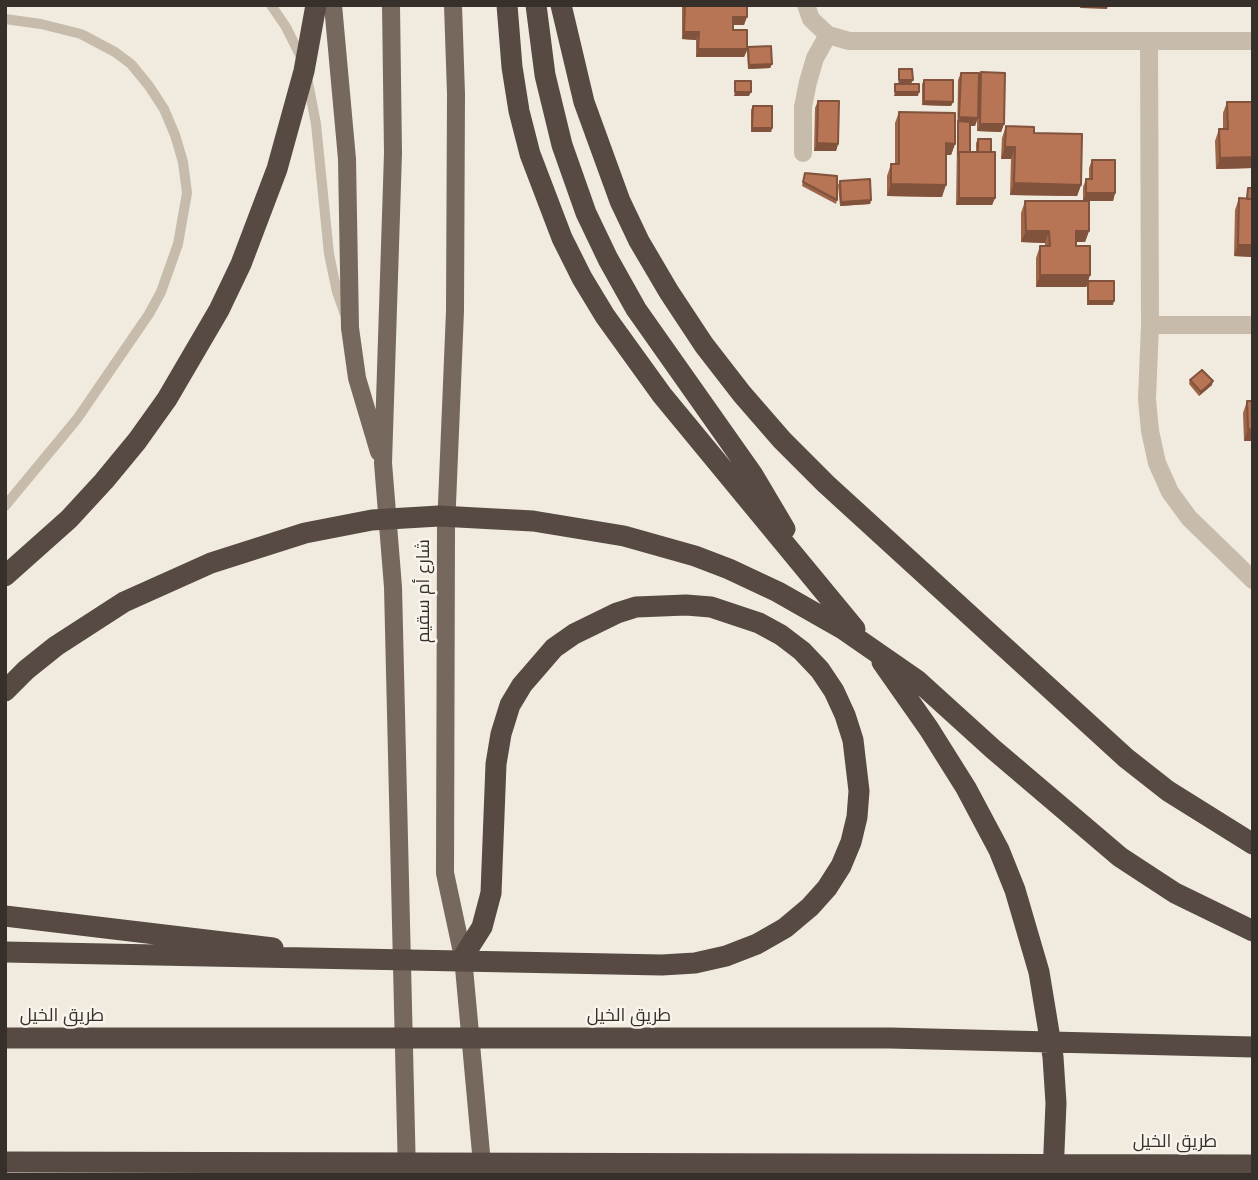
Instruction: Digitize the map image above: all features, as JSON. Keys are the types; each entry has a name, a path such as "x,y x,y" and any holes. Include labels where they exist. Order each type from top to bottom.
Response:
{"highway":[{"path":"5,576 69,519 104,481 167,399 201,343 241,264 278,169 304,71 316,5"},
{"path":"507,5 512,67 530,154 557,228 582,278 605,316 662,395 889,671 929,729 999,850 1028,931 1047,1014 1054,1057 1054,1175"},
{"path":"536,5 541,52 552,110 573,179 592,224 636,309 753,475 776,511 801,562"},
{"path":"561,5 584,102 620,201 639,241 669,292 704,345 742,394 782,440 826,484 1126,758 1168,791 1253,844"},
{"path":"5,691 26,670 84,626 124,602 211,563 305,533 372,520 439,516 533,521 624,536 695,556 729,569 778,592 843,629 918,681 1120,857 1175,893 1253,931"},
{"path":"5,952 662,965 695,963 726,956 757,944 785,928 810,907 827,888 841,866 851,842 859,791 853,740 834,691 820,670 802,651 781,635 759,623 711,607 636,607 574,634 554,648 522,684 510,705 501,734 496,764 490,902 482,927 463,957"},
{"path":"5,681 26,670"},
{"path":"5,916 259,945 312,960"},
{"name":"طريق الخيل","path":"5,1038 890,1038 1253,1046"},
{"name":"طريق الخيل","path":"5,1162 1253,1165"}],"main road":[{"path":"333,5 347,159 350,328 357,378 383,463"},
{"name":"شارع أم سقيم","path":"391,5 393,153 383,463 393,587 407,1175"},
{"name":"شارع أم سقيم","path":"453,5 456,94 455,311 446,528 445,873 463,957 483,1175"}],"street":[{"path":"806,5 811,19 828,35 849,41 1253,41"},
{"path":"803,153 803,107 808,82 815,58 828,35"},
{"path":"1149,42 1150,325 1147,400 1150,431 1157,463 1170,492 1189,518 1253,580"},
{"path":"1150,325 1253,326"}],"lane":[{"path":"271,5 286,27 305,67 316,124 332,273 350,328"},
{"path":"5,19 81,34 131,64 164,109 183,162 187,193 174,256 149,314 77,419 5,506"}],"building":[{"path":"685,5 747,5 747,17 733,17 733,30 747,30 747,49 698,49 699,32 684,32"},
{"path":"771,46 772,64 749,65 748,47"},
{"path":"899,69 912,69 913,80 899,80"},
{"path":"981,72 1005,73 1004,124 980,124"},
{"path":"961,73 979,73 978,118 959,117"},
{"path":"924,80 953,80 953,102 924,101"},
{"path":"735,81 751,81 751,92 735,92"},
{"path":"895,84 919,84 919,92 895,92"},
{"path":"818,101 839,101 838,144 817,143"},
{"path":"1227,102 1253,102 1253,157 1220,158 1219,129 1228,129"},
{"path":"753,106 772,106 772,128 752,128"},
{"path":"899,112 955,113 955,144 946,143 946,185 891,184 891,164 899,164"},
{"path":"958,121 970,122 970,152 959,152 958,156"},
{"path":"1006,126 1034,127 1034,133 1082,134 1081,185 1014,183 1015,147 1005,147"},
{"path":"978,139 991,139 991,152 978,152"},
{"path":"959,152 995,152 995,198 959,198"},
{"path":"1092,160 1115,160 1115,193 1086,193 1086,179 1092,179"},
{"path":"805,173 837,176 837,200 803,182"},
{"path":"870,179 871,200 841,202 840,181"},
{"path":"1248,188 1253,188 1253,199 1247,199"},
{"path":"1239,198 1253,199 1253,245 1238,245"},
{"path":"1025,201 1089,201 1089,231 1076,231 1076,246 1090,246 1090,275 1040,275 1040,246 1050,246 1049,231 1026,231"},
{"path":"1088,281 1114,281 1114,301 1088,301"},
{"path":"1202,370 1213,381 1201,392 1190,380"},
{"path":"1247,401 1253,401 1253,430 1248,429"}]}
